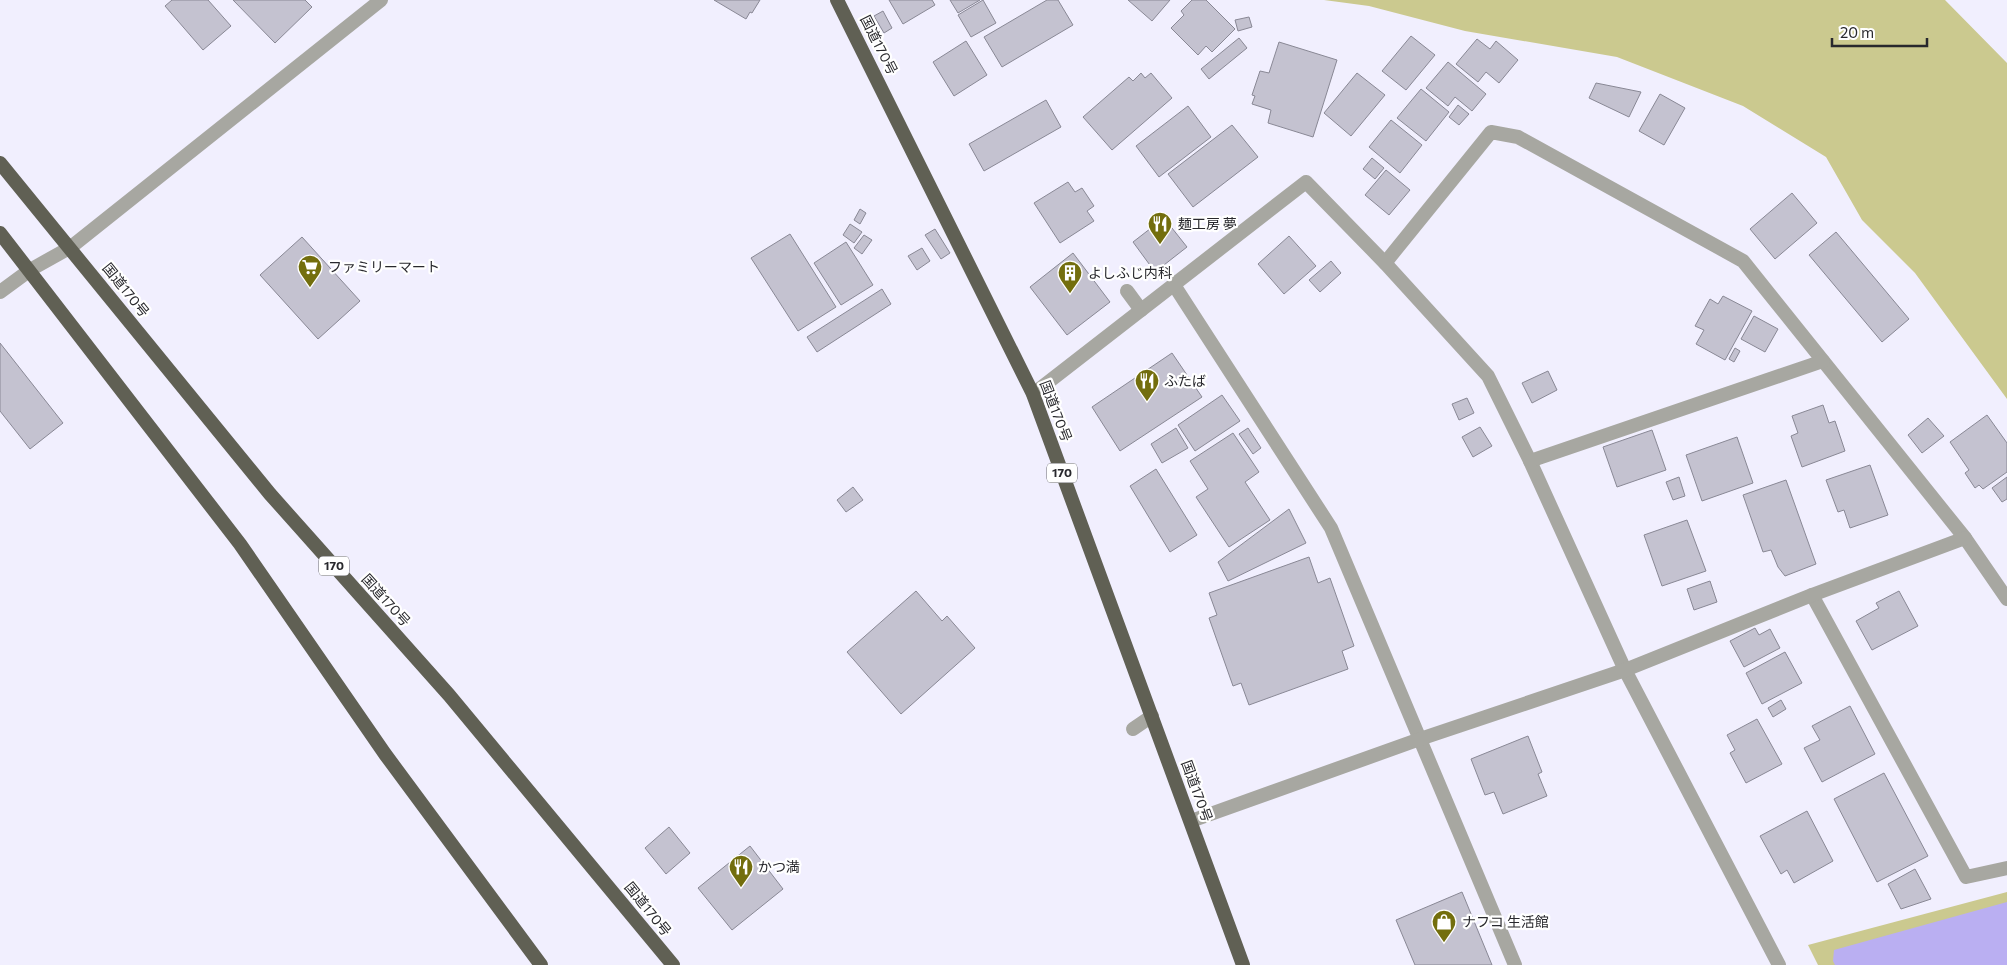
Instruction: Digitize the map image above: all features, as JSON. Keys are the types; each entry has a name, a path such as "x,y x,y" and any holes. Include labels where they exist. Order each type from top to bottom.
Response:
{"highway":[{"name":"国道170号","path":"837,0 1033,394 1243,965"},
{"name":"国道170号","path":"0,163 270,494 449,695 673,965"},
{"path":"0,233 240,544 385,754 541,965"}],"street":[{"path":"0,292 30,270 70,247 382,0"},
{"path":"1385,263 1491,132 1518,137 1743,261 1965,538 2007,599"},
{"path":"1033,394 1306,182 1385,263 1488,376 1530,461 1626,670 1779,965"},
{"path":"1174,285 1331,528 1515,965"},
{"path":"1127,291 1141,310"},
{"path":"1530,461 1823,361"},
{"path":"1191,821 1420,739 1626,670 1812,595 1965,538"},
{"path":"1812,595 1966,877 2007,868"},
{"path":"1133,729 1152,716"}],"shaded area":[{"path":"1324,0 1945,0 2007,63 2007,399 1915,273 1862,220 1826,157 1743,106 1617,57 1465,31 1369,6"},
{"path":"2007,892 2007,965 1818,965 1808,945"},
{"path":"2007,902 2007,965 1835,965 1833,961 1834,950"}],"building":[{"path":"172,0 208,0 231,26 203,50 165,6"},
{"path":"233,0 305,0 312,7 275,43"},
{"path":"714,0 760,0 746,19"},
{"path":"889,0 932,0 935,5 903,24"},
{"path":"950,0 980,0 958,13"},
{"path":"983,0 996,23 971,37 958,15"},
{"path":"1047,0 1058,0 1073,25 1002,67 984,37"},
{"path":"1128,0 1170,0 1152,21"},
{"path":"1192,0 1206,0 1235,29 1212,52 1206,46 1198,55 1171,28 1184,15 1181,11"},
{"path":"883,11 892,28 884,33 874,16"},
{"path":"1249,17 1252,27 1238,31 1235,20"},
{"path":"1411,36 1435,55 1406,90 1382,71"},
{"path":"1239,38 1247,48 1209,79 1201,69"},
{"path":"1477,39 1490,49 1496,41 1518,60 1499,83 1486,72 1478,82 1456,64"},
{"path":"966,41 987,75 954,96 933,62"},
{"path":"1279,42 1337,60 1313,137 1268,123 1271,110 1252,104 1255,96 1252,95 1260,71 1269,73"},
{"path":"1448,62 1486,94 1472,111 1455,97 1448,106 1426,88"},
{"path":"1141,73 1145,78 1151,73 1172,98 1112,150 1083,117 1129,77 1133,81"},
{"path":"1357,73 1385,95 1351,136 1324,113"},
{"path":"1596,83 1641,92 1629,117 1589,98"},
{"path":"1421,89 1449,112 1426,141 1397,118"},
{"path":"1660,94 1685,108 1664,145 1639,131"},
{"path":"1046,100 1061,127 984,171 969,144"},
{"path":"1458,105 1469,114 1459,125 1449,117"},
{"path":"1188,106 1211,137 1159,177 1136,146"},
{"path":"1391,120 1422,145 1400,173 1369,147"},
{"path":"1232,125 1258,157 1193,207 1168,174"},
{"path":"1372,158 1384,168 1375,179 1363,169"},
{"path":"1386,170 1410,190 1389,215 1365,195"},
{"path":"1068,182 1075,192 1082,188 1094,206 1087,211 1094,221 1060,243 1034,203"},
{"path":"1792,193 1817,223 1775,259 1750,229"},
{"path":"860,209 866,213 860,224 854,220"},
{"name":"麺工房 夢","path":"1164,218 1187,247 1155,272 1133,242"},
{"path":"850,224 862,232 854,243 843,235"},
{"path":"935,229 950,253 941,259 925,235"},
{"path":"1836,232 1909,319 1882,342 1809,255"},
{"path":"790,234 836,307 798,331 751,258"},
{"path":"864,235 872,240 862,254 854,248"},
{"path":"1289,236 1316,266 1284,294 1258,264"},
{"name":"ファミリーマート","path":"302,237 360,301 318,339 260,275"},
{"path":"846,242 873,285 841,305 814,263"},
{"path":"922,248 930,261 917,270 908,256"},
{"name":"よしふじ内科","path":"1073,253 1110,302 1067,335 1030,287"},
{"path":"1331,261 1341,273 1320,292 1309,280"},
{"path":"882,289 891,304 817,352 807,337"},
{"path":"1723,296 1752,311 1725,360 1696,344 1704,330 1695,326 1710,299 1718,304"},
{"path":"1754,316 1778,329 1765,352 1741,339"},
{"path":"0,343 63,423 30,449 0,411"},
{"path":"1735,348 1740,351 1734,362 1729,359"},
{"name":"ふたば","path":"1172,353 1202,397 1120,451 1092,407"},
{"path":"1548,371 1557,390 1532,403 1522,383"},
{"path":"1222,395 1240,421 1195,451 1178,425"},
{"path":"1467,398 1474,413 1459,420 1452,404"},
{"path":"1823,405 1829,423 1835,421 1845,451 1802,467 1791,436 1798,433 1792,416"},
{"path":"1987,415 2007,443 2007,472 1983,489 1979,485 1975,488 1965,473 1969,470 1950,442"},
{"path":"1928,418 1944,436 1922,453 1908,435"},
{"path":"1480,427 1492,446 1473,457 1462,437"},
{"path":"1176,428 1188,448 1162,463 1151,444"},
{"path":"1248,428 1261,448 1253,454 1239,434"},
{"path":"1652,430 1666,470 1617,487 1603,447"},
{"path":"1233,433 1259,472 1245,482 1270,520 1229,547 1196,497 1208,489 1190,461"},
{"path":"1737,437 1753,483 1702,501 1686,455"},
{"path":"1870,465 1888,515 1850,528 1844,510 1838,512 1826,480"},
{"path":"1156,469 1197,535 1170,552 1130,486"},
{"path":"1679,477 1685,496 1673,500 1666,482"},
{"path":"2007,477 2007,499 2002,502 1992,488"},
{"path":"1786,480 1816,564 1785,576 1778,567 1771,550 1763,552 1743,495"},
{"path":"853,487 863,500 846,512 837,500"},
{"path":"1289,509 1306,543 1228,581 1218,562"},
{"path":"1687,520 1706,571 1662,586 1644,535"},
{"path":"1309,557 1318,583 1330,578 1354,646 1342,651 1348,669 1249,705 1241,683 1233,686 1209,618 1217,615 1209,593"},
{"path":"1710,581 1717,602 1694,610 1687,589"},
{"path":"916,591 942,621 947,616 975,648 901,714 847,652"},
{"path":"1899,591 1918,626 1872,650 1856,621 1879,608 1876,603"},
{"path":"1755,628 1759,635 1770,629 1780,648 1744,667 1730,641"},
{"path":"1785,652 1802,683 1762,704 1746,673"},
{"path":"1781,700 1786,709 1773,717 1768,708"},
{"path":"1850,706 1875,754 1822,782 1804,748 1820,740 1812,726"},
{"path":"1757,719 1782,764 1746,783 1730,753 1735,750 1727,735"},
{"path":"1528,736 1542,772 1538,774 1547,796 1503,814 1494,792 1485,795 1471,759"},
{"path":"1884,773 1928,856 1877,882 1834,799"},
{"path":"1807,811 1833,861 1794,883 1787,870 1781,874 1760,836"},
{"path":"669,827 690,853 666,874 645,848"},
{"name":"かつ満","path":"750,846 783,889 732,930 698,888"},
{"path":"1915,869 1931,899 1901,909 1888,884"},
{"name":"ナフコ 生活館","path":"1462,892 1492,965 1415,965 1396,920"}],"place":[{"name":"麺工房 夢","path":"1160,245"},
{"name":"ファミリーマート","path":"310,288"},
{"name":"よしふじ内科","path":"1070,294"},
{"name":"ふたば","path":"1147,402"},
{"name":"かつ満","path":"741,888"},
{"name":"ナフコ 生活館","path":"1444,943"}]}
